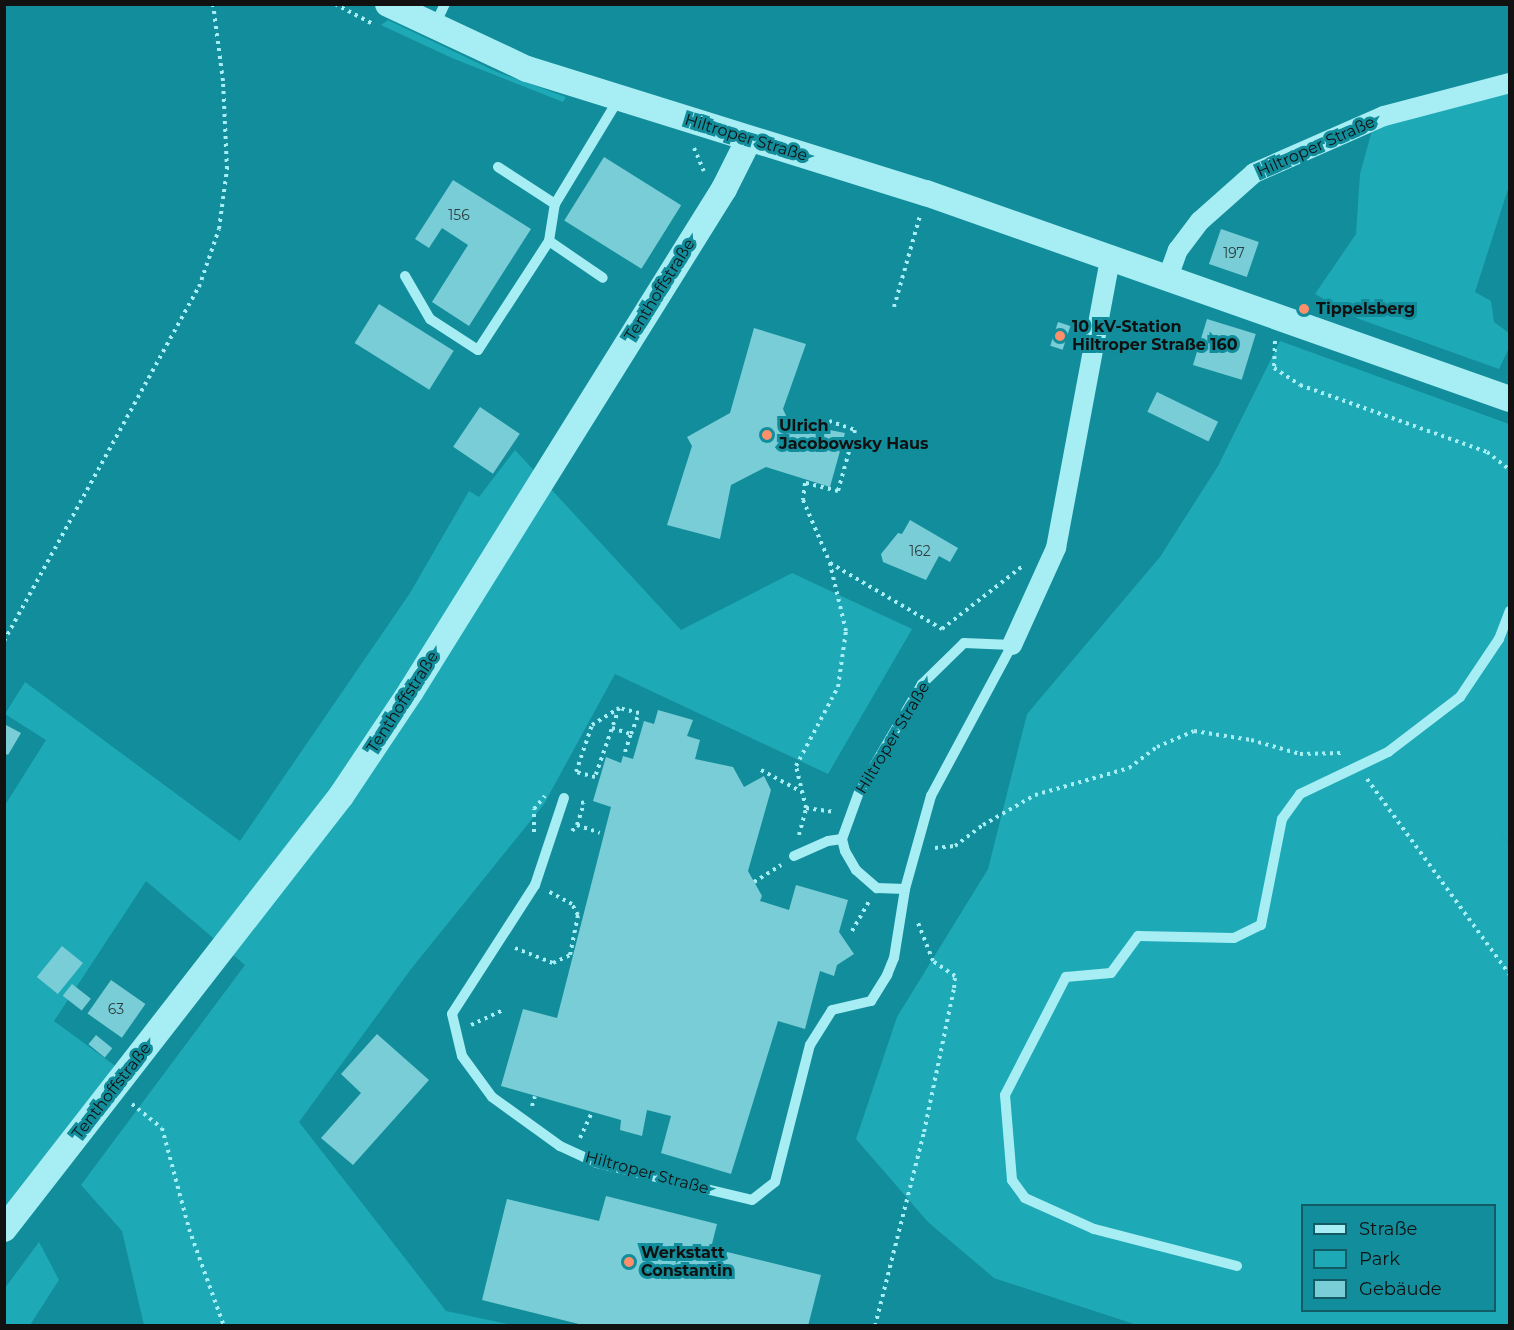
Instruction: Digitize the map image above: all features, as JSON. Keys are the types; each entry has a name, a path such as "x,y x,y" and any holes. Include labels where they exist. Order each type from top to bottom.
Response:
{"street":[{"name":"Hiltroper Straße","path":"388,4 433,28 527,69 618,100 926,193 1509,399"},
{"name":"Hiltroper Straße","path":"1168,278 1178,250 1200,221 1254,173 1384,116 1509,83"},
{"name":"Tenthoffstraße","path":"4,1229 341,796 411,691 718,198 749,139"},
{"name":"Hiltroper Straße","path":"1012,645 1056,548 1110,259"}],"lane":[{"path":"433,28 445,4"},
{"path":"405,276 430,319 478,350 549,241 555,204 618,100"},
{"path":"498,167 555,204"},
{"path":"549,241 603,278"},
{"path":"1237,1266 1094,1229 1025,1198 1012,1180 1005,1095 1066,977 1111,973 1138,936 1234,938 1261,925 1282,819 1300,794 1360,768 1388,752 1460,697 1499,639 1509,611"},
{"name":"Hiltroper Straße","path":"564,798 535,885 452,1014 462,1056 492,1097 574,1152 597,1162 752,1200 775,1182 810,1045 832,1010 871,1001 883,984 894,958 905,889 931,796 1012,645 964,643 922,684 859,792 842,839"},
{"path":"794,856 828,841 842,839 856,870 877,888 905,889"}],"path":[{"path":"4,641 199,286 219,229 227,169 223,81 213,4"},
{"path":"894,307 926,193"},
{"path":"1281,317 1273,347 1274,368 1300,385 1487,452 1509,470"},
{"path":"829,421 855,430 837,491 805,483 803,500 830,563 846,631 838,687 796,766 806,808 851,814"},
{"path":"830,563 942,629 1015,570 1056,548"},
{"path":"619,708 595,777 576,772 592,725 619,708 639,713 625,752"},
{"path":"612,728 631,734"},
{"path":"916,850 955,846 983,825 1035,795 1130,768 1157,747 1194,730 1251,740 1300,754 1388,752"},
{"path":"1360,768 1509,975"},
{"path":"761,770 802,792"},
{"path":"577,825 600,833"},
{"path":"510,924 515,948 553,963 570,956 578,915 572,904 535,885"},
{"path":"852,931 877,888"},
{"path":"875,1326 924,1132 955,976 933,962 905,889"},
{"path":"456,1032 503,1010"},
{"path":"136,1107 162,1128 189,1229 224,1326"},
{"path":"574,1152 592,1112"}],"green space":[{"path":"388,20 497,72 566,97 563,102 452,58 381,25"},
{"path":"1509,90 1509,186 1475,292 1491,301 1494,322 1509,333 1509,348 1499,369 1359,319 1315,294 1356,234 1360,174 1374,123"},
{"path":"1280,341 1509,424 1509,844 1499,830 1510,846 1509,1325 1137,1325 994,1278 928,1222 856,1139 897,1017 988,869 1027,714 1160,557 1218,466"},
{"path":"515,450 681,630 792,573 912,629 828,774 615,674 544,804 411,969 299,1122 446,1311 512,1325 144,1325 122,1231 81,1185 245,965 146,881 54,1021 118,1068 5,1212 5,805 46,740 5,714 25,682 240,841 410,593 469,491 479,497"},
{"path":"39,1242 59,1280 30,1325 5,1325 5,1288"}],"building":[{"path":"604,157 681,205 641,269 564,221"},
{"path":"453,180 531,229 469,326 432,302 468,245 442,228 429,248 415,239"},
{"path":"1221,229 1259,242 1247,277 1209,264"},
{"path":"379,304 454,351 429,390 355,343"},
{"path":"1207,319 1256,334 1242,380 1193,365"},
{"name":"10 kV-Station Hiltroper Straße 160","path":"1058,322 1070,326 1063,350 1050,346"},
{"name":"Ulrich Jacobowsky Haus","path":"754,328 806,344 783,409 789,422 845,433 830,487 766,467 731,485 720,539 667,525 692,446 687,437 730,413"},
{"path":"1157,392 1218,422 1208,442 1147,412"},
{"path":"480,407 520,434 493,474 453,447"},
{"path":"910,520 958,548 950,562 939,556 926,580 883,562 881,554 898,533 902,534"},
{"path":"658,710 693,720 687,736 700,740 695,759 733,767 744,787 764,776 771,790 748,871 762,896 760,901 789,910 796,885 848,900 839,932 854,954 837,965 834,976 820,971 805,1029 778,1021 731,1174 661,1153 671,1116 647,1110 642,1136 620,1130 621,1120 501,1086 523,1009 557,1018 611,807 593,801 606,757 621,763 623,756 633,759 644,721 654,724"},
{"path":"4,724 21,733 8,755 4,753"},
{"path":"62,946 83,963 58,994 37,977"},
{"path":"111,980 145,1004 122,1038 87,1014"},
{"path":"72,984 91,999 82,1011 63,996"},
{"path":"377,1034 429,1080 353,1165 321,1138 361,1093 341,1074"},
{"path":"96,1035 112,1048 105,1058 88,1044"},
{"name":"Werkstatt Constantin","path":"606,1196 717,1224 711,1248 821,1275 808,1326 587,1326 482,1300 507,1199 599,1221"}],"place":[{"name":"Tippelsberg","path":"1304,309"},
{"name":"10 kV-Station Hiltroper Straße 160","path":"1060,336"},
{"name":"Ulrich Jacobowsky Haus","path":"767,435"},
{"name":"Werkstatt Constantin","path":"629,1262"}]}
